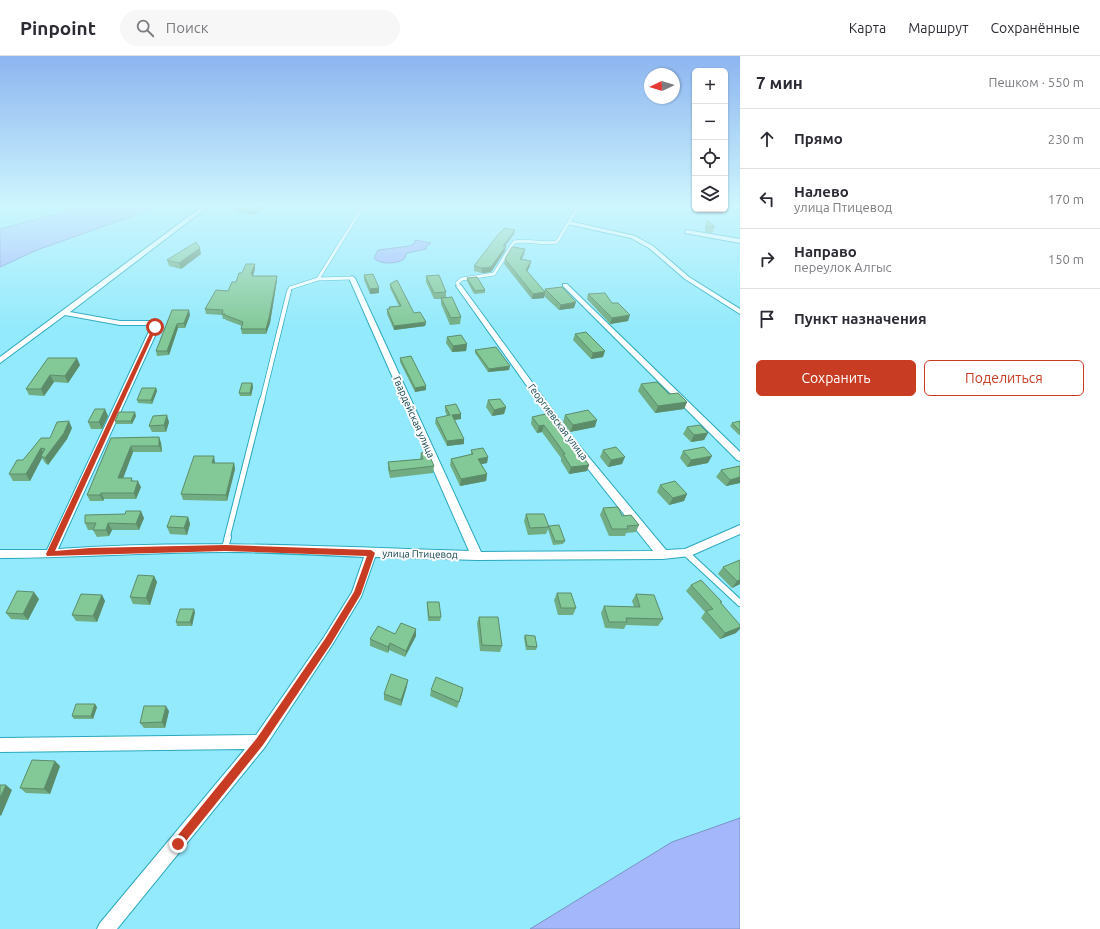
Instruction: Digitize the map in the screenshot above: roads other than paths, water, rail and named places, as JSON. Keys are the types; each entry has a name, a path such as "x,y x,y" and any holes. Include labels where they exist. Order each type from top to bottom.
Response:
{"street":[{"path":"0,361 154,246"},
{"path":"649,246 687,278 740,312"},
{"name":"Гвардейская улица","path":"352,278 477,556"},
{"path":"565,285 740,458"},
{"name":"Георгиевская улица","path":"458,286 569,439 663,555"},
{"path":"50,554 155,327 153,323 120,323 64,314"},
{"name":"улица Птицевод","path":"0,554 50,554 90,551 225,548 477,556 663,555 686,553 740,529"},
{"path":"106,929 260,742 328,641 357,594 371,553"},
{"path":"0,745 260,742"}],"lane":[{"path":"318,278 338,246"},
{"path":"458,286 457,282 462,280 494,274 512,246"},
{"path":"225,548 290,288 318,278 352,278"},
{"path":"686,553 740,603"}],"water":[{"path":"0,246 49,246 37,250 0,267"},
{"path":"410,246 428,246 426,249 407,253 404,259 398,262 384,263 374,258 378,250"},
{"path":"740,818 740,929 530,929 672,842"}]}
